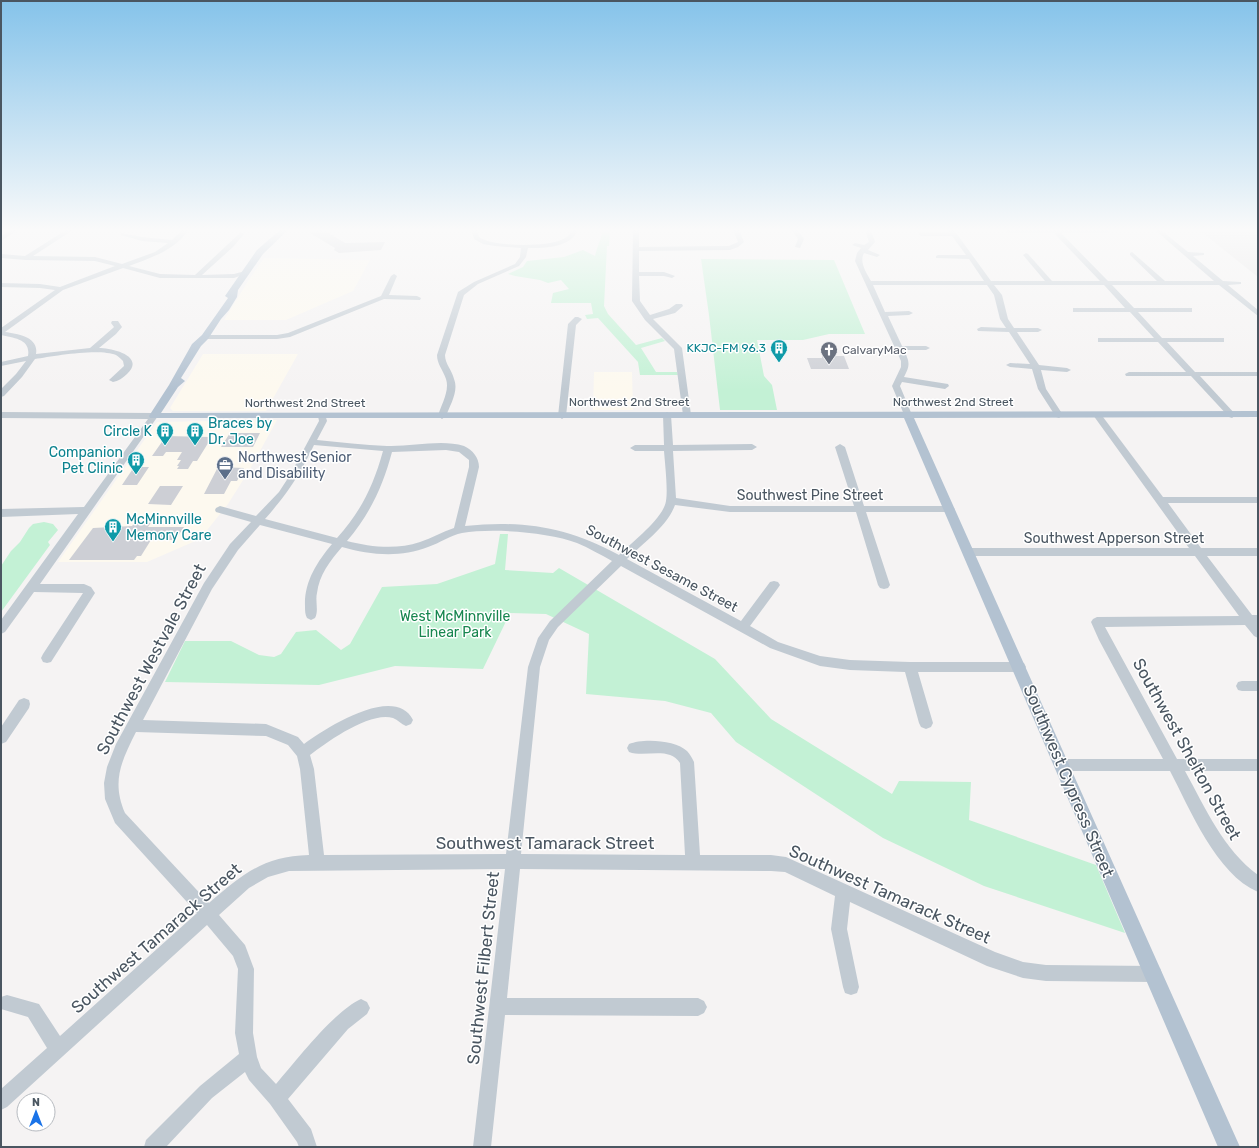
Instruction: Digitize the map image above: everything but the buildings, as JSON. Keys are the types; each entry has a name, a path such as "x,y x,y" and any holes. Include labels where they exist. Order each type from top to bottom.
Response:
{"main road":[{"path":"154,416 174,385 182,379 204,344 205,337 233,297 234,290 238,284"},
{"name":"Northwest 2nd Street","path":"154,416 1258,414"},
{"name":"Southwest Cypress Street","path":"908,415 1020,667 1229,1147"}],"street":[{"path":"1,332 61,289 75,284"},
{"path":"384,297 390,284"},
{"path":"442,416 451,384 442,363 441,355 461,294 475,284"},
{"path":"636,284 636,301 648,318 678,348 687,415"},
{"path":"869,284 906,364 896,383 908,415"},
{"path":"989,284 1000,299 1002,304 1002,313 1036,368 1039,382 1059,415"},
{"path":"1107,284 1232,415"},
{"path":"1222,284 1258,314"},
{"path":"1,285 40,286 61,289"},
{"path":"205,337 277,337 290,335 367,302 384,297 417,298"},
{"path":"648,318 672,312 679,306"},
{"path":"1076,310 1189,310"},
{"path":"883,314 908,313"},
{"path":"562,416 572,324 578,319"},
{"path":"91,351 116,331 118,327 115,323"},
{"path":"981,329 1038,330"},
{"path":"1,332 21,338 30,344 33,351 33,357 27,368 1,394"},
{"path":"1101,340 1221,340"},
{"path":"899,348 926,348"},
{"path":"1,364 58,353 91,351 116,352 124,356 129,364 127,370 113,380"},
{"path":"1010,365 1067,370"},
{"path":"1129,374 1255,374"},
{"path":"899,378 913,382 933,383 945,386"},
{"name":"Northwest 2nd Street","path":"1,415 154,416"},
{"name":"Southwest Filbert Street","path":"482,1147 534,667 544,638 554,624 621,560 667,512 671,501 667,415"},
{"path":"1097,415 1198,552 1254,620 1258,633"},
{"path":"130,416 139,422 143,432"},
{"path":"1,629 154,416"},
{"name":"Southwest Westvale Street","path":"308,1147 304,1136 276,1098 255,1074 248,1058 244,1033 246,969 239,952 208,914 120,818 113,803 110,787 111,775 121,748 208,586 234,547 282,494 294,476 323,421 322,416"},
{"path":"311,442 388,449 462,449 474,460 474,466 459,530"},
{"path":"635,448 752,447"},
{"path":"840,447 884,585"},
{"path":"311,615 311,594 313,582 320,569 361,517 379,482 388,449"},
{"path":"1160,500 1258,500"},
{"name":"Southwest Pine Street","path":"671,501 706,507 730,509 950,509"},
{"path":"1,513 86,510"},
{"name":"Southwest Sesame Street","path":"220,510 359,548 389,552 420,546 459,530 504,528 533,529 553,532 580,539 621,560 774,645 820,661 850,665 910,667 1020,667"},
{"name":"Southwest Apperson Street","path":"969,552 1258,552"},
{"path":"742,628 774,585"},
{"path":"30,588 84,588 89,593 47,658"},
{"name":"Southwest Shelton Street","path":"1254,620 1097,622 1103,637 1219,847 1240,871 1258,884"},
{"path":"910,667 926,723"},
{"path":"1242,686 1258,686"},
{"path":"1,738 24,704"},
{"path":"303,753 322,738 354,720 374,714 390,712 399,714 406,720"},
{"path":"133,726 266,730 293,741 303,753 307,768 317,862"},
{"path":"634,748 670,748 684,755 687,762 693,862"},
{"path":"1062,765 1258,765"},
{"name":"Southwest Tamarack Street","path":"1,1101 244,883 264,871 289,863 513,861 771,863 786,865 993,960 1023,970 1046,973 1154,974"},
{"path":"844,891 840,911 839,929 851,987"},
{"path":"7,1003 33,1010 58,1049"},
{"path":"497,1006 698,1007"},
{"path":"276,1098 342,1023 361,1008"},
{"path":"153,1147 206,1092 248,1058"}],"shaded area":[{"path":"247,284 357,284 353,291 286,320 224,320"},
{"path":"203,354 298,354 266,411 173,411 170,408"},
{"path":"594,372 632,372 633,410 593,410"},
{"path":"277,420 250,469 228,504 200,539 147,562 58,562 157,422"}],"green space":[{"path":"564,284 605,284 604,306 608,314 636,345 662,338 665,341 641,348 656,372 677,372 678,375 640,375 638,362 598,318 587,319 585,315 593,314 591,303 551,303 553,293 569,289"},
{"path":"705,284 844,284 865,334 829,334 803,340 757,340 764,376 772,385 777,410 720,410"},
{"path":"44,522 53,524 58,530 48,542 50,545 1,612 1,566 29,528 33,524"},
{"name":"West McMinnville Linear Park","path":"500,534 508,534 505,570 553,573 559,568 715,659 771,719 892,794 899,781 971,782 969,820 1096,865 1125,933 984,886 883,838 736,742 711,713 665,701 586,694 589,634 546,614 510,613 483,669 395,666 319,685 165,682 185,641 231,641 259,655 274,657 281,654 296,632 316,630 341,650 350,644 382,587 437,584 495,564"}],"place":[{"name":"KKJC-FM 96.3","path":"779,363"},
{"name":"CalvaryMac","path":"829,365"},
{"name":"Circle K","path":"165,446"},
{"name":"Braces by Dr. Joe","path":"195,446"},
{"name":"Companion Pet Clinic","path":"136,475"},
{"name":"Northwest Senior and Disability","path":"225,480"},
{"name":"McMinnville Memory Care","path":"113,542"}]}
